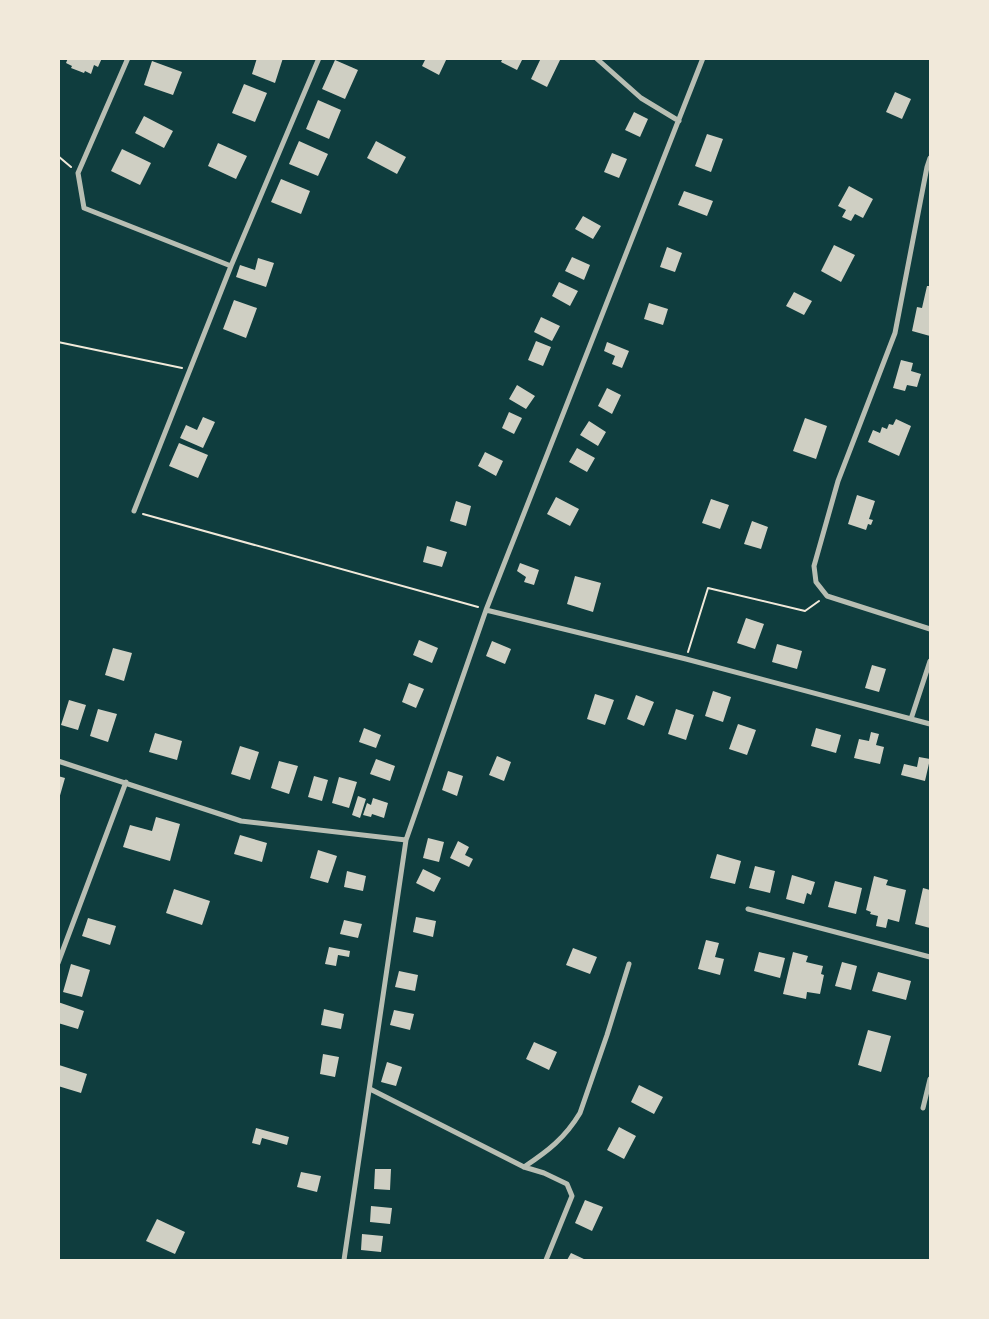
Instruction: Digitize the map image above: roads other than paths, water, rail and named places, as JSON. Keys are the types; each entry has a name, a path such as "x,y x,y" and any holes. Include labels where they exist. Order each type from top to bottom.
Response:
{"street":[{"path":"128,58 78,173 84,208 231,267"},
{"path":"134,511 231,267 319,58"},
{"path":"596,58 641,98 679,121"},
{"path":"344,1260 406,840 486,610 704,58"},
{"path":"930,158 895,333 838,481 814,566 816,582 826,596 930,629"},
{"path":"486,610 686,659 930,724"},
{"path":"911,719 930,661"},
{"path":"58,761 241,821 406,840"},
{"path":"58,963 126,782"},
{"path":"748,909 930,957"},
{"path":"524,1167 554,1147 580,1113 629,964"},
{"path":"923,1108 930,1079"},
{"path":"370,1089 524,1167 567,1184 572,1196 546,1260"}]}
